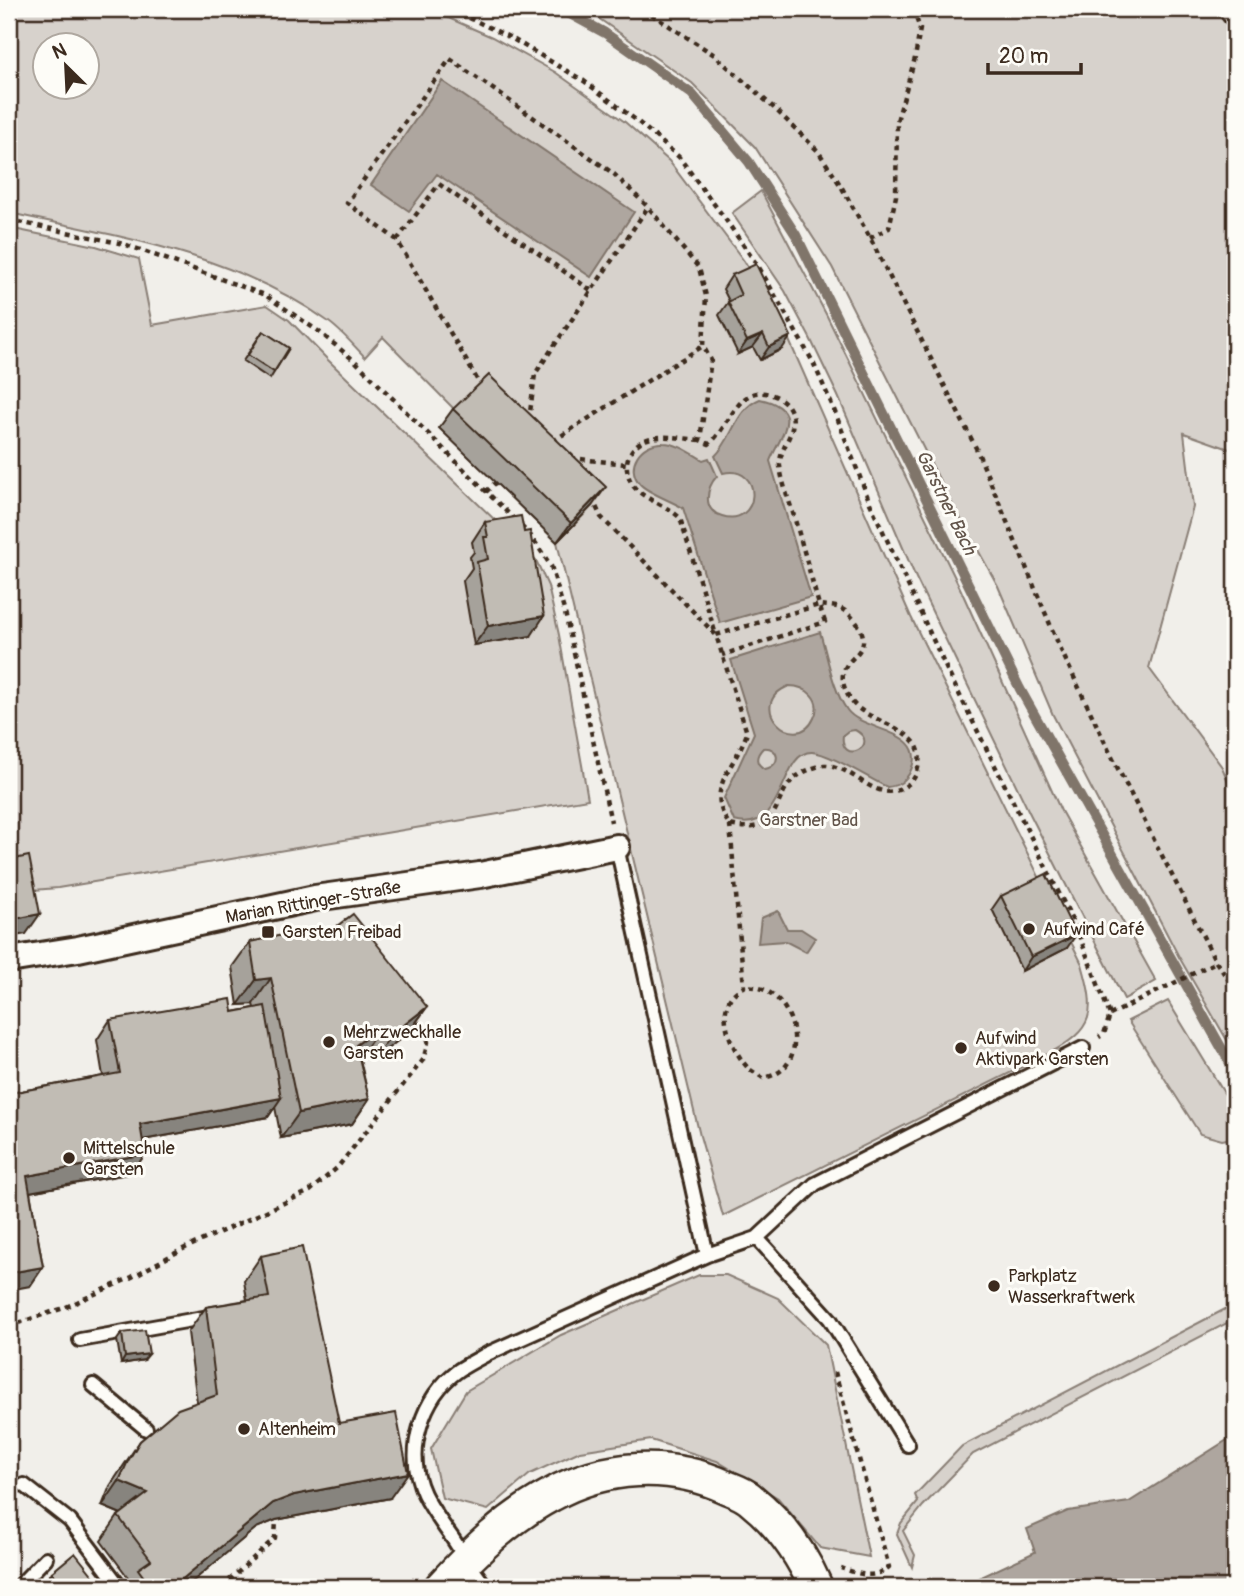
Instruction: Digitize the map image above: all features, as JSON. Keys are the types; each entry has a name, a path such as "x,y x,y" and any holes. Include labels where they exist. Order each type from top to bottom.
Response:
{"street":[{"name":"Marian Rittinger-Straße","path":"9,960 91,946 315,898 480,875 617,847"},
{"path":"441,1587 466,1560 513,1518 553,1493 596,1475 631,1470 671,1470 709,1479 748,1497 782,1529 819,1574"}],"lane":[{"path":"617,847 708,1255"},
{"path":"486,1587 423,1493 416,1468 415,1445 421,1420 436,1394 457,1371 487,1354 708,1255 757,1238 814,1184 1083,1048"},
{"path":"757,1238 830,1320 908,1444"},
{"path":"80,1340 232,1313"},
{"path":"93,1385 146,1429"},
{"path":"24,1485 70,1521 117,1583"},
{"path":"18,1587 46,1558"}],"path":[{"path":"451,9 511,38 584,82 636,120 679,157 745,248 813,362 870,503 984,747 1075,925 1110,1015 1216,962"},
{"path":"643,9 713,54 774,107 818,151 870,238 976,448 1060,648 1110,753 1216,962 1235,989"},
{"path":"870,238 889,228 896,196 897,121 915,58 920,29 914,9"},
{"path":"483,389 397,240 346,203 450,60 614,174 648,207 699,268 706,296 703,346 711,360 699,440"},
{"path":"397,240 439,184 592,290"},
{"path":"527,432 535,374 648,207"},
{"path":"9,220 124,244 265,295 318,331 356,362 531,536 551,566 566,617 617,847"},
{"path":"543,447 703,346"},
{"path":"722,655 825,622 779,464 790,438 793,419 788,406 779,398 765,392 750,395 736,408 720,435 709,444 699,440 668,437 644,439 631,450 626,464 636,490 671,509 680,518 722,655 747,733 718,793 719,805 730,825 744,987"},
{"path":"564,458 626,464"},
{"path":"486,492 495,483"},
{"path":"584,491 593,499 601,517 716,635"},
{"path":"716,635 819,605 841,609 861,630 863,642 858,654 845,668 843,681 848,696 858,709 911,737 920,756 915,777 908,785 889,792 879,790 833,766 823,765 800,774 791,782 769,819 758,826 748,828 730,825"},
{"path":"755,985 769,991 781,1002 791,1019 796,1044 787,1067 775,1076 764,1078 749,1069 733,1043 725,1021 726,1005 734,991 744,987 755,985"},
{"path":"9,1325 64,1308 132,1277 181,1250 310,1191 337,1168 378,1113 423,1060 428,1042 418,1019 410,1009"},
{"path":"819,1574 865,1576 882,1572 889,1567 834,1370"},
{"path":"222,1587 275,1538 276,1520"}],"green space":[{"name":"Garstner Bad","path":"9,9 428,9 492,37 555,72 625,122 669,161 744,261 785,331 911,617 1082,964 1090,1007 1083,1027 1064,1045 1048,1054 723,1216 700,1136 557,542 439,428 456,411 383,337 365,357 326,320 290,297 253,279 174,250 9,213"},
{"path":"585,9 1222,9 1235,29 1235,451 1184,433 1193,507 1149,668 1222,767 1235,798 1235,1054 1179,957 1053,715 998,586 944,489 832,267 755,147 692,83"},
{"path":"761,191 827,316 960,588 1061,811 1156,981 1124,999 1030,814 916,578 838,396 810,338 785,291 732,213"},
{"path":"9,228 96,246 139,259 152,325 267,305 289,320 521,545 536,560 548,586 588,799 58,888 21,891 9,937"},
{"path":"1168,1001 1235,1111 1235,1134 1232,1138 1222,1140 1200,1134 1128,1021"},
{"path":"699,1275 726,1275 778,1298 826,1345 869,1557 820,1548 778,1498 717,1461 651,1440 580,1451 530,1474 488,1510 442,1498 431,1449 466,1391 561,1335"},
{"path":"1235,1304 1235,1319 973,1454 903,1531 915,1555 912,1567 897,1534 901,1523 918,1502 915,1495 962,1446"}],"shaded area":[{"path":"442,81 634,212 591,277 437,174 409,211 371,185"},
{"path":"760,399 782,409 786,416 783,433 770,461 811,597 720,623 683,508 640,484 635,477 634,463 637,456 648,446 663,443 679,447 703,460 709,458 717,476 709,492 711,509 722,516 735,517 744,513 753,496 751,486 746,478 737,473 723,473 715,456 745,410"},
{"path":"820,632 834,683 847,710 855,718 904,740 912,748 914,759 909,774 900,784 887,787 839,761 812,752 801,755 793,764 773,805 763,816 751,822 734,821 724,798 754,733 731,660","holes":["789,686 807,691 816,705 814,718 806,728 796,732 786,730 772,714 771,704 776,694","855,730 862,736 864,742 858,750 847,750 844,745 843,735","763,748 773,750 777,757 774,764 765,769 759,765 757,757"]},
{"path":"778,911 787,929 801,929 815,938 806,952 785,941 758,943 761,918"},
{"path":"1235,1435 1235,1587 970,1587 979,1578 1035,1552 1027,1529 1068,1511 1129,1502"}],"building":[{"path":"756,264 791,336 769,347 763,334 747,341 728,302 741,295 732,275"},
{"path":"263,331 289,348 274,372 248,355"},
{"path":"489,375 606,487 571,523 453,409"},
{"path":"521,516 524,532 530,531 544,616 488,626 477,562 488,559 484,537 488,537 485,522"},
{"path":"29,856 40,914 9,920 9,860"},
{"name":"Aufwind Café","path":"1046,874 1076,935 1031,957 1001,896"},
{"name":"Mehrzweckhalle Garsten","path":"353,914 427,1007 391,1035 382,1026 356,1045 369,1099 299,1113 271,978 256,980 250,942 315,928 321,938"},
{"name":"Mittelschule Garsten","path":"231,999 233,1012 265,1006 281,1098 140,1124 145,1154 27,1176 43,1267 9,1273 9,1088 10,1093 120,1073 110,1020"},
{"name":"Altenheim","path":"302,1247 339,1423 396,1413 408,1473 294,1495 273,1503 173,1587 151,1587 138,1569 151,1560 118,1516 148,1493 119,1481 140,1441 178,1409 217,1395 206,1307 269,1297 261,1256"},
{"path":"145,1330 149,1354 125,1357 122,1333"},
{"path":"75,1553 102,1587 64,1587 52,1572"}],"waterway":[{"name":"Garstner Bach","path":"561,9 605,33 692,94 749,162 796,235 1020,689 1235,1072"}],"place":[{"name":"Aufwind Café","path":"1029,929"},
{"name":"Garsten Freibad","path":"268,932"},
{"name":"Mehrzweckhalle Garsten","path":"329,1042"},
{"name":"Aufwind Aktivpark Garsten","path":"961,1048"},
{"name":"Mittelschule Garsten","path":"69,1158"},
{"name":"Parkplatz Wasserkraftwerk","path":"994,1286"},
{"name":"Altenheim","path":"244,1429"}]}
